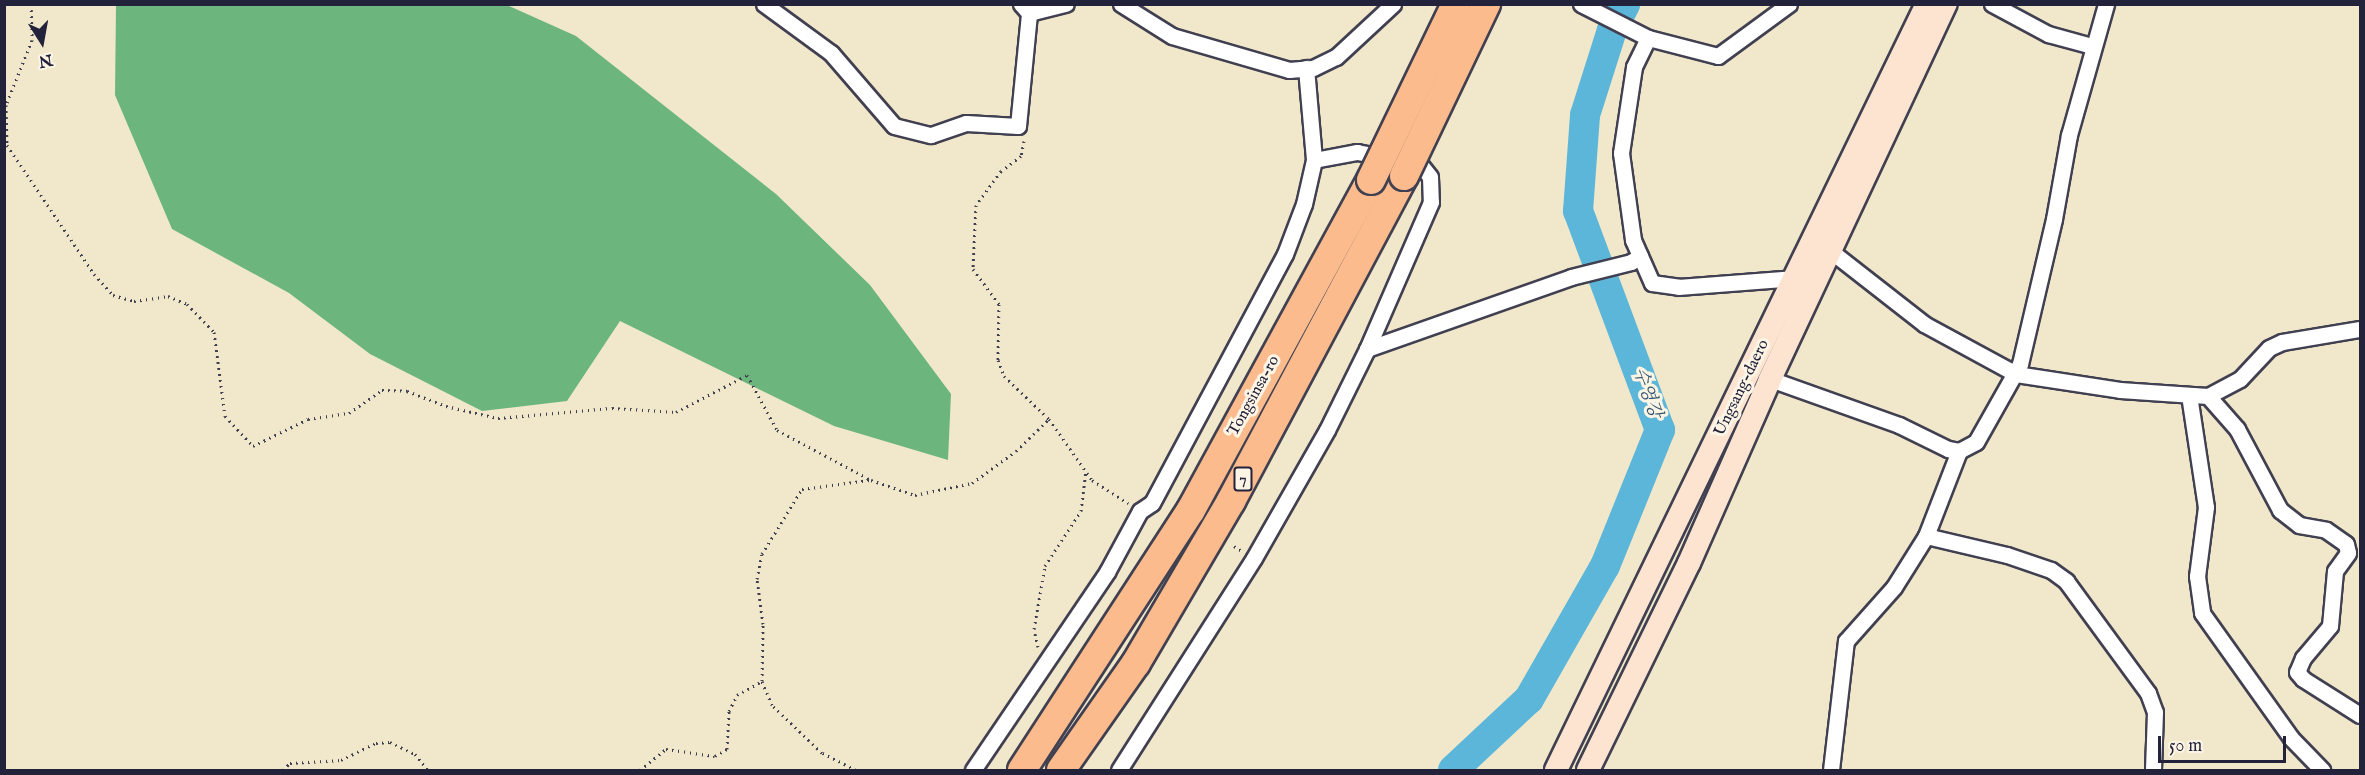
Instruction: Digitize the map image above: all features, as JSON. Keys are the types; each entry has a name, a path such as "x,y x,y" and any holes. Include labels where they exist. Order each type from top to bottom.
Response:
{"highway":[{"name":"Tongsinsa-ro","path":"1022,771 1191,510 1371,180 1456,4"},
{"name":"Tongsinsa-ro","path":"1061,771 1136,663 1226,511 1404,176 1486,4"}],"main road":[{"name":"Ungsang-daero","path":"1588,771 1689,563 1770,379 1822,244 1927,4"},
{"name":"Ungsang-daero","path":"1556,771 1795,278 1822,244 1947,4"}],"street":[{"path":"765,4 831,52 894,126 931,135 966,123 1018,126 1025,9 1066,4"},
{"path":"1121,4 1172,36 1289,70 1306,68 1336,57 1393,4"},
{"path":"1581,4 1642,34 1718,56 1789,4"},
{"path":"1992,4 2048,34 2092,46"},
{"path":"1831,771 1846,641 1894,587 1926,536 1959,451 1976,442 2016,374 2092,46 2106,4"},
{"path":"1642,34 1634,68 1621,153 1635,259 1652,283 1679,287 1795,278"},
{"path":"974,771 1046,660 1107,572 1140,511 1152,502 1285,254 1304,204 1314,160 1306,68"},
{"path":"1119,771 1254,558 1327,430 1367,349 1431,202 1430,177 1420,164 1357,152 1314,160"},
{"path":"1822,244 1924,324 2016,374 2120,390 2208,396 2240,379 2270,348 2282,342 2361,329"},
{"path":"1367,349 1571,277 1635,259"},
{"path":"1770,379 1874,415 1959,451"},
{"path":"2189,395 2206,507 2197,576 2202,613 2291,738 2322,771"},
{"path":"2208,396 2237,429 2280,510 2299,525 2326,530 2346,544 2348,553 2335,571 2333,581 2330,626 2303,658 2298,672 2303,680 2361,715"},
{"path":"1926,536 2007,555 2051,570 2066,581 2148,693 2155,712 2153,771"}],"path":[{"path":"31,4 32,40 6,105 7,145 94,274 113,295 134,301 168,296 187,304 214,332 225,416 253,446 308,419 349,413 382,390 407,391 447,406 498,418 612,408 676,412 747,375 777,430 871,480 915,495 972,483 1016,451 1049,419"},
{"path":"1018,126 1024,141 1021,156 1001,171 976,206 973,269 999,304 998,360 1004,376 1049,419 1086,472 1140,511"},
{"path":"1046,660 1039,651 1034,629 1038,592 1045,566 1080,511 1086,472"},
{"path":"856,771 822,753 772,705 762,681 764,624 757,579 762,554 802,489 871,480"},
{"path":"640,771 666,750 716,756 728,748 729,711 737,695 762,681"},
{"path":"283,771 290,763 341,760 376,743 390,742 415,754 428,771"}],"green space":[{"path":"116,5 507,5 576,36 776,194 870,285 951,394 948,460 834,426 620,321 567,401 482,411 370,354 289,293 172,229 115,95"}],"waterway":[{"name":"수영강","path":"1453,770 1529,699 1605,566 1660,430 1578,211 1585,115 1612,30 1625,4"}]}
